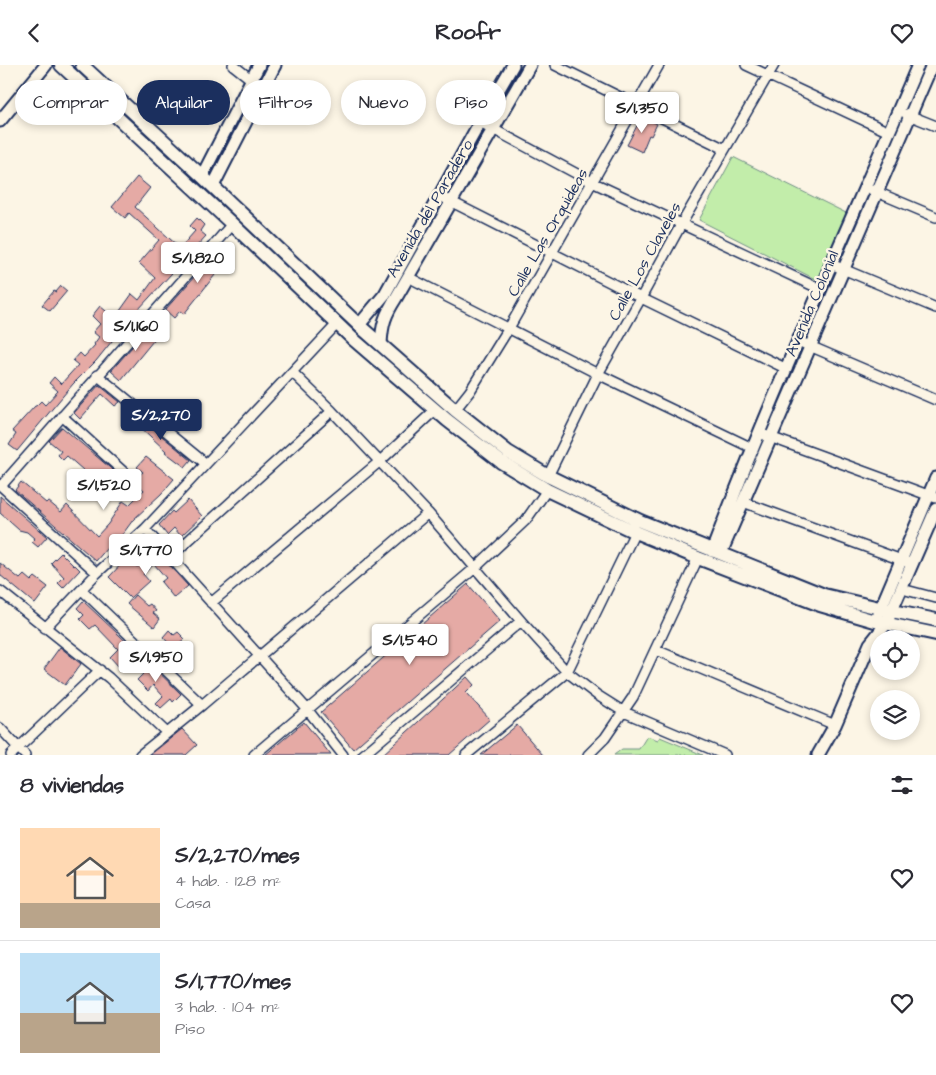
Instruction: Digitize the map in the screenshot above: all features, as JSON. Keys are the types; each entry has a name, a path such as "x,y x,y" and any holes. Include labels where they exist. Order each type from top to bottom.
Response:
{"main road":[{"path":"61,65 232,223 353,339 435,410 501,462 547,490 635,532 698,558 820,605 880,622 936,634"},
{"path":"82,65 361,327 455,410 508,452 548,476 640,521 824,595 936,620"},
{"path":"353,339 361,327"}],"street":[{"path":"0,121 46,65"},
{"path":"233,65 252,80 259,65"},
{"path":"267,80 275,65"},
{"name":"Avenida del Paradero","path":"505,80 514,65"},
{"name":"Avenida del Paradero","path":"381,344 382,326 386,313 530,65"},
{"path":"555,65 725,149"},
{"name":"Calle Las Orquideas","path":"455,410 470,391 509,328 660,65"},
{"path":"746,65 889,132"},
{"name":"Calle Los Claveles","path":"548,476 598,374 682,223 774,65"},
{"path":"717,552 752,447 918,65"},
{"name":"Avenida Colonial","path":"717,552 743,502 932,65"},
{"path":"202,176 240,103"},
{"path":"899,111 936,126"},
{"path":"213,186 244,125"},
{"name":"Avenida del Paradero","path":"361,327 385,294 478,125"},
{"path":"486,125 592,182 820,289"},
{"path":"865,187 936,217"},
{"path":"440,195 641,299 787,369"},
{"path":"97,573 1,486 232,223"},
{"path":"831,264 936,308"},
{"path":"408,277 598,374 752,447"},
{"path":"44,627 97,573 145,529 337,324"},
{"path":"798,341 936,400"},
{"path":"292,371 428,513 567,672 597,695 624,711 726,755"},
{"path":"97,375 205,463"},
{"path":"211,603 379,462 435,410"},
{"path":"170,557 332,411"},
{"path":"62,416 128,475"},
{"path":"759,433 932,496"},
{"path":"818,755 835,725 886,610 901,560 932,496 936,478"},
{"path":"254,755 475,568 526,520 547,490"},
{"path":"743,502 912,564"},
{"path":"886,610 902,589 936,509"},
{"path":"140,755 202,705 428,513"},
{"path":"145,529 307,709 343,755"},
{"path":"466,755 567,672 635,532"},
{"path":"588,755 605,738 633,697 698,558"},
{"path":"902,589 936,598"},
{"path":"82,590 202,705"},
{"path":"0,591 100,670 167,733"},
{"path":"363,755 521,621"},
{"path":"656,650 835,725"},
{"path":"11,755 100,670"},
{"path":"0,727 25,755"}],"green space":[{"path":"733,157 848,214 817,280 699,220"},
{"path":"647,736 658,740 660,737 703,755 614,755 622,749 639,749"}],"building":[{"path":"642,116 657,124 651,136 649,135 642,152 627,145"},
{"path":"137,177 150,188 135,207 180,248 195,231 190,226 197,218 204,225 200,231 206,236 128,321 96,361 73,384 17,451 9,445 16,434 12,431 35,406 41,401 45,405 58,391 49,383 54,377 61,384 78,365 73,361 80,353 84,357 95,345 99,337 93,332 100,324 92,316 100,306 112,316 115,313 117,315 132,294 139,300 155,278 139,263 159,240 129,213 125,218 112,207"},
{"path":"218,250 232,262 222,273 219,270 184,314 180,311 174,318 165,310"},
{"path":"61,286 67,291 50,311 42,305"},
{"path":"153,323 162,330 121,380 111,371"},
{"path":"99,385 120,402 115,406 102,394 80,419 74,413"},
{"path":"134,413 191,460 185,467 165,452 136,423 134,426 128,421"},
{"path":"62,427 129,484 116,499 67,456 63,460 58,455 61,451 49,441"},
{"path":"146,457 174,479 96,561 15,490 21,482 46,503 48,501 61,512 67,505 97,536 108,524 123,501 129,505 144,490 134,480 143,472 137,467"},
{"path":"0,496 47,537 38,547 32,542 35,539 27,532 19,530 0,513"},
{"path":"188,500 202,516 181,536 174,528 167,535 159,525 172,511 174,513"},
{"path":"155,550 188,586 174,598 161,582 166,578 154,564 143,574 149,581 130,598 109,577 128,557 137,567"},
{"path":"61,553 80,570 63,588 58,583 64,577 51,563"},
{"path":"0,563 20,579 24,575 31,581 35,577 48,587 35,604 0,575"},
{"path":"468,584 500,621 353,749 321,712"},
{"path":"135,595 147,606 150,604 156,611 153,613 160,619 154,627 127,604"},
{"path":"83,601 135,650 119,667 110,657 118,649 95,625 90,629 80,619 84,615 77,608"},
{"path":"169,630 174,635 178,632 185,639 174,649 163,637"},
{"path":"60,647 81,664 65,685 44,669"},
{"path":"143,657 181,694 173,702 171,699 161,708 156,703 163,696 153,685 148,691 137,680 143,674 135,665"},
{"path":"467,677 474,685 466,693 490,719 449,755 382,755"},
{"path":"304,722 331,755 265,755"},
{"path":"517,725 543,755 481,755"},
{"path":"182,729 197,745 186,755 150,755"}]}
